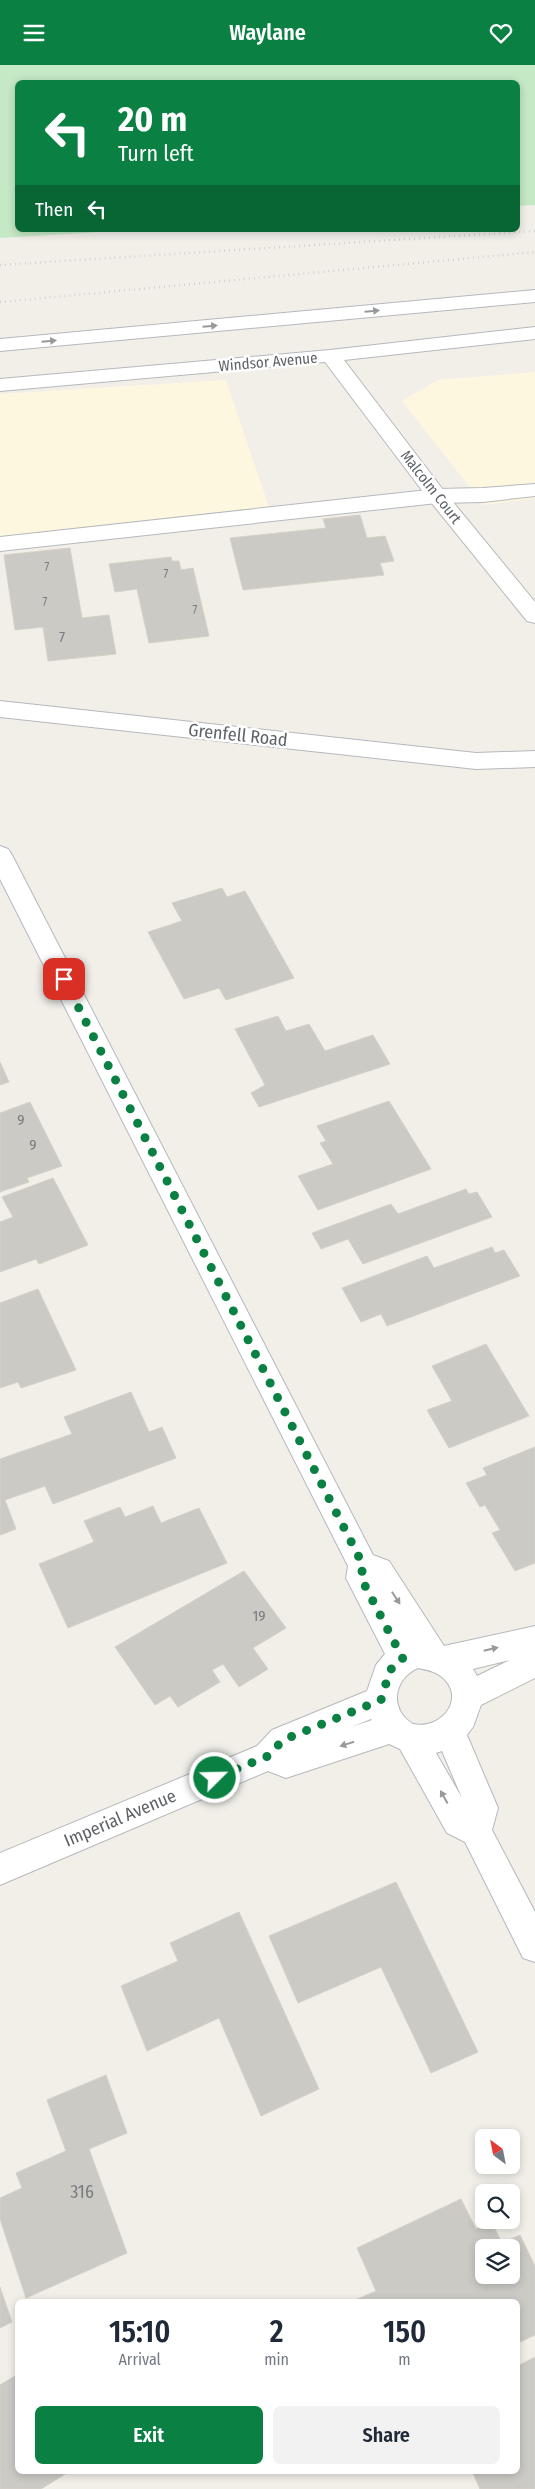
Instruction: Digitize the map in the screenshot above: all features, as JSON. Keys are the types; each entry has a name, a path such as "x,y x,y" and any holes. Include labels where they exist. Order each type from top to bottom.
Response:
{"street":[{"path":"0,345 535,296"},
{"name":"Windsor Avenue","path":"0,385 330,356 535,333"},
{"name":"Malcolm Court","path":"330,356 437,496 535,616"},
{"path":"0,544 437,496 483,495 535,490"},
{"name":"Grenfell Road","path":"0,709 476,761 535,759"},
{"name":"Grenfell Road","path":"476,761 535,777"},
{"path":"0,855 363,1565 361,1578 403,1659"},
{"path":"268,1756 286,1763 402,1733 425,1741 438,1738 450,1732 460,1720 468,1696 466,1683 459,1670 440,1658 378,1570 363,1565"},
{"path":"535,1640 440,1658 417,1654 403,1659 390,1670 381,1700 384,1715 402,1733 458,1822 476,1831 535,1946"},
{"path":"468,1696 535,1663"},
{"name":"Imperial Avenue","path":"0,1869 268,1756 283,1740 381,1700"},
{"path":"450,1732 482,1808 476,1831"}],"shaded area":[{"path":"535,372 535,498 484,505 402,401 438,380"},
{"path":"226,380 270,510 0,537 0,394"}],"green space":[{"path":"0,65 535,65 535,205 520,206 520,80 15,80 15,232 99,232 0,238"}],"building":[{"path":"360,515 367,538 385,536 394,561 380,563 384,575 243,590 230,538 326,528 323,519"},
{"path":"70,548 82,618 109,615 116,654 48,661 43,627 15,630 4,555"},
{"path":"171,557 172,561 179,561 181,570 193,568 209,636 149,643 137,589 115,592 109,564"},
{"path":"222,888 227,897 245,891 294,978 226,1000 219,988 184,999 148,932 182,921 172,903"},
{"path":"278,1016 286,1031 309,1024 325,1051 373,1035 390,1064 259,1107 251,1093 265,1085 235,1029"},
{"path":"0,1062 9,1082 0,1085"},
{"path":"389,1101 431,1169 318,1210 298,1176 333,1164 320,1143 326,1141 317,1126"},
{"path":"30,1102 62,1166 27,1178 29,1182 0,1192 0,1113"},
{"path":"53,1178 88,1245 39,1264 36,1259 0,1272 0,1222 13,1217 2,1197"},
{"path":"466,1189 469,1194 477,1192 492,1217 363,1264 348,1239 321,1249 312,1233 391,1204 398,1214"},
{"path":"492,1247 495,1253 504,1250 520,1276 387,1326 381,1314 361,1322 342,1288 427,1256 434,1268"},
{"path":"38,1289 76,1370 21,1388 18,1382 0,1388 0,1303"},
{"path":"486,1344 529,1416 449,1448 427,1410 452,1401 432,1366"},
{"path":"131,1392 149,1432 162,1427 176,1458 53,1504 45,1486 5,1500 16,1529 0,1535 0,1459 72,1434 64,1417"},
{"path":"535,1447 535,1563 515,1571 492,1533 500,1530 485,1505 480,1507 466,1483 487,1475 483,1468"},
{"path":"153,1506 161,1523 199,1508 227,1563 68,1628 39,1564 94,1542 84,1521 120,1507 125,1517"},
{"path":"244,1571 286,1628 253,1648 268,1669 239,1687 223,1664 212,1670 220,1682 178,1707 170,1696 155,1705 115,1647"},
{"path":"396,1882 478,2052 431,2073 381,1967 298,2003 269,1936"},
{"path":"239,1912 319,2089 261,2116 219,2018 147,2051 121,1986 178,1961 170,1943"},
{"path":"106,2075 127,2133 89,2149 127,2253 26,2298 0,2219 0,2198 22,2188 16,2173 66,2151 47,2100"},
{"path":"461,2199 475,2229 495,2229 500,2239 475,2239 475,2284 520,2284 520,2239 511,2239 520,2235 535,2266 535,2335 520,2342 520,2299 358,2299 376,2291 357,2248"},
{"path":"0,2287 12,2322 0,2328"},
{"path":"535,2357 535,2489 480,2489 473,2474 520,2474 520,2365"},
{"path":"15,2376 15,2474 65,2474 41,2489 0,2489 0,2385"}],"railway":[{"path":"520,232 535,231"},
{"path":"0,265 519,232"},
{"path":"0,302 535,252"}],"route":[{"path":"64,979 363,1565 361,1578 403,1659 390,1670 381,1700 283,1740 268,1756 215,1778"}]}
